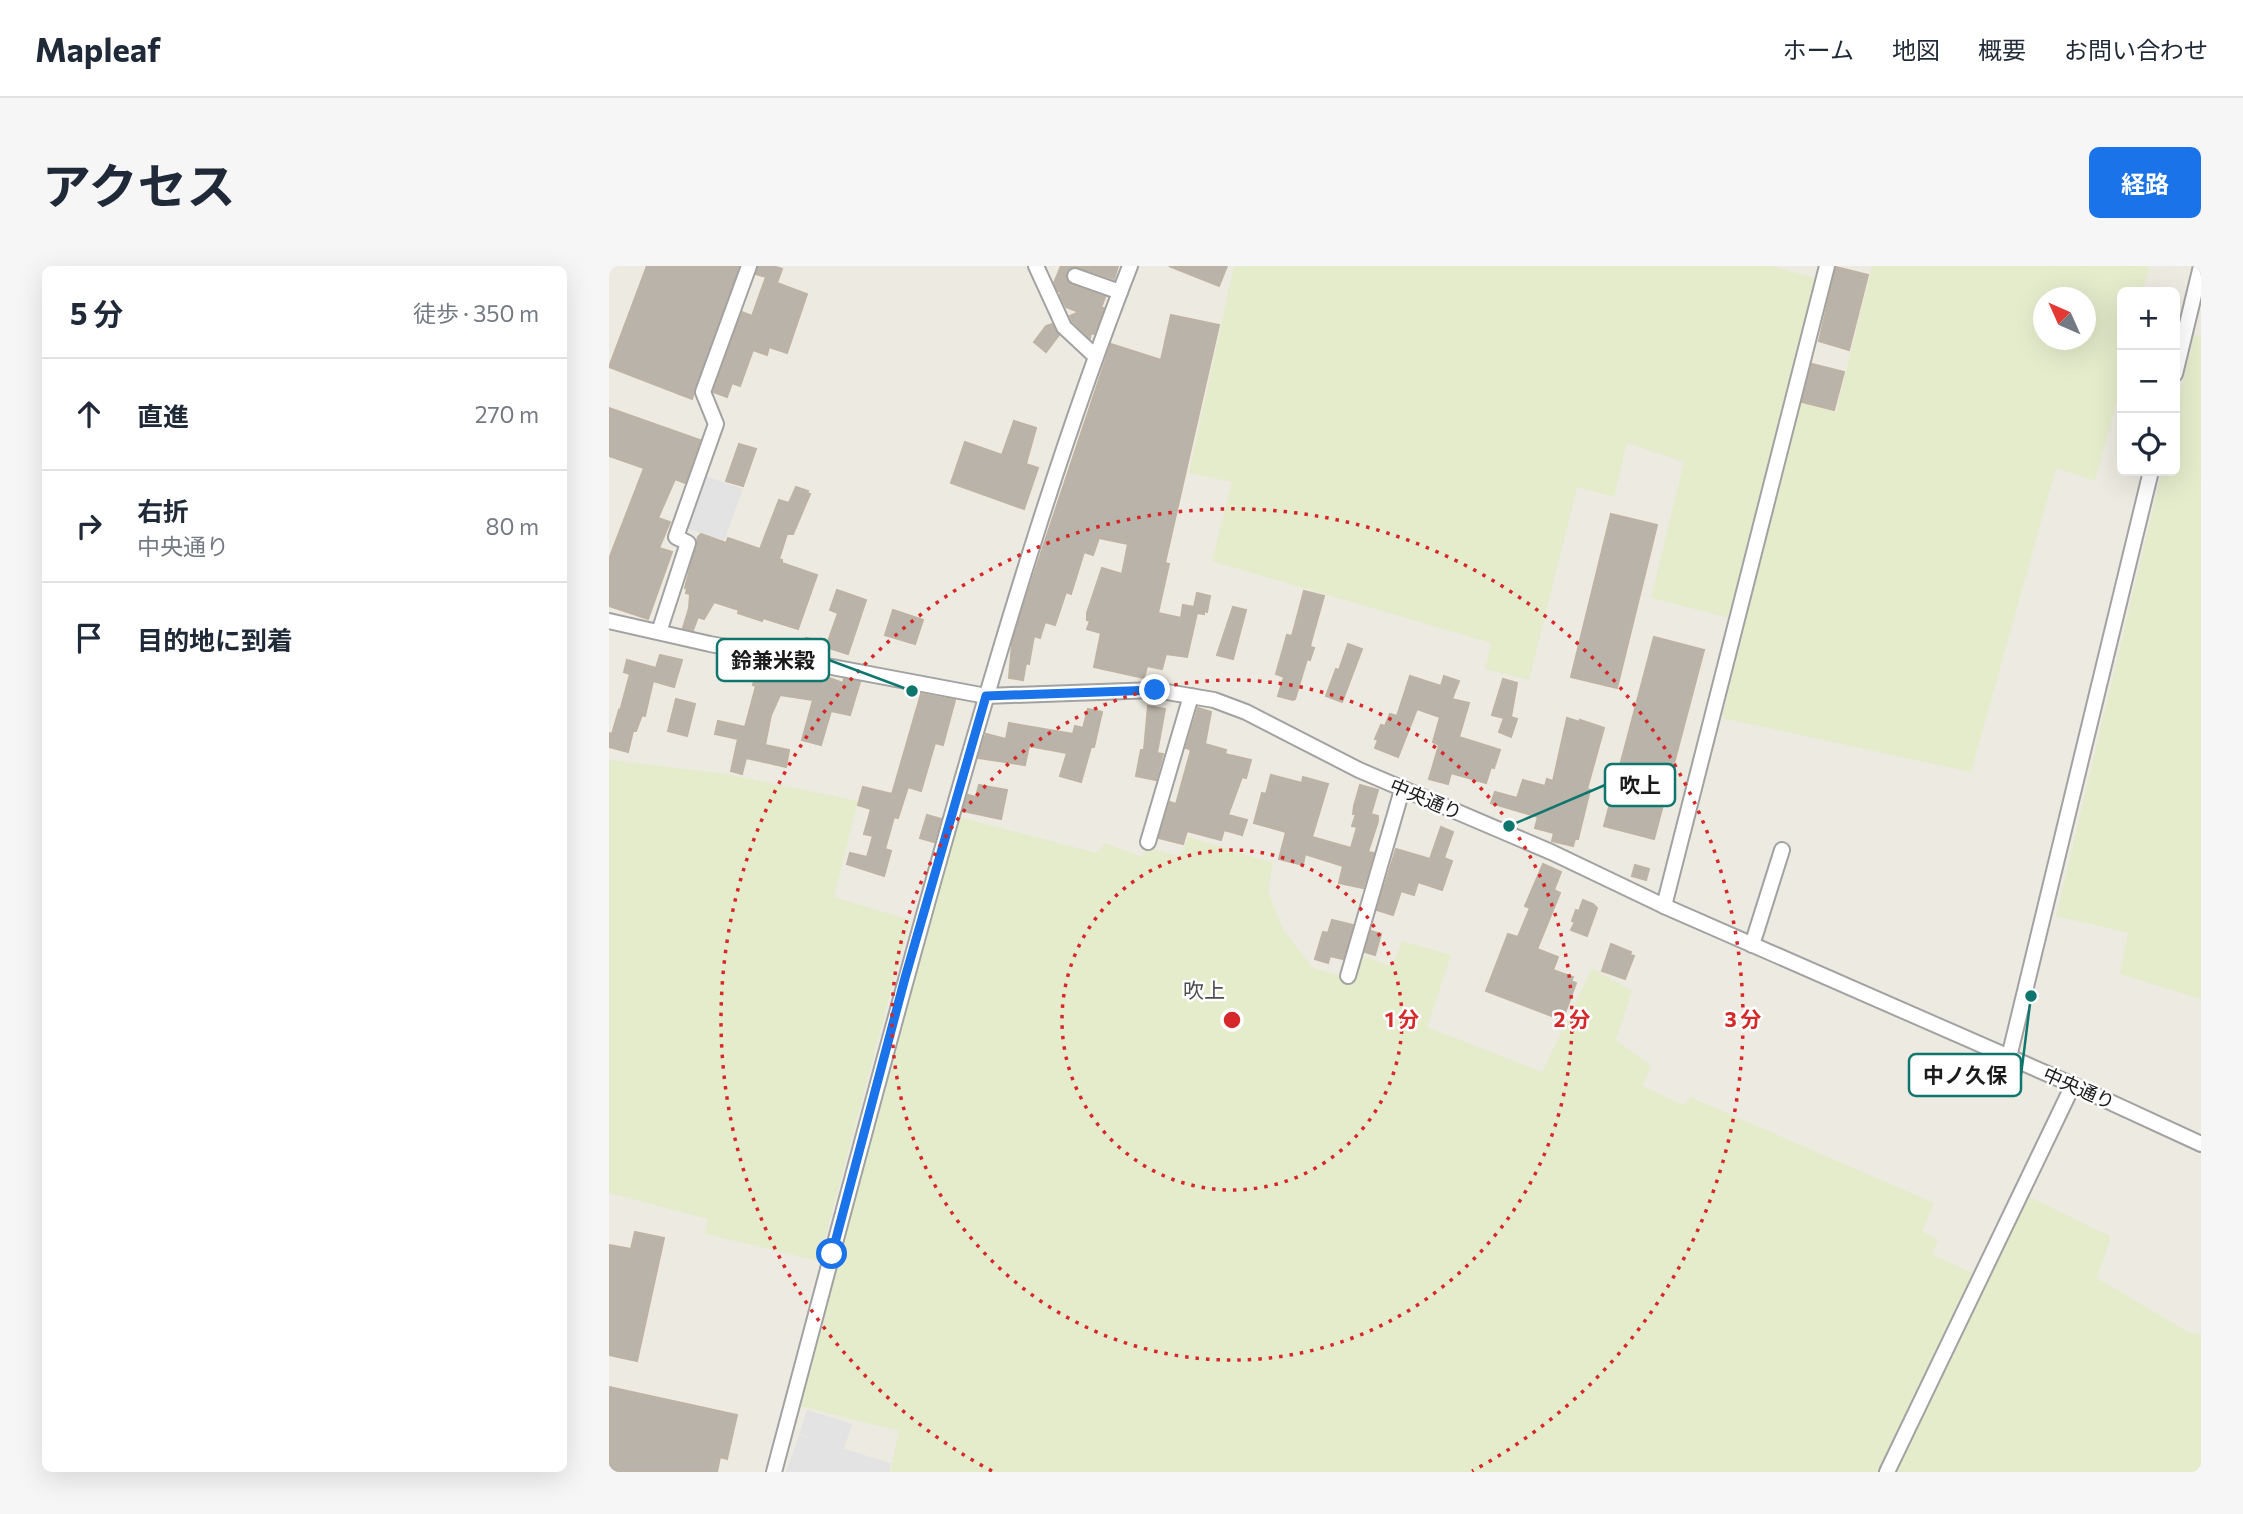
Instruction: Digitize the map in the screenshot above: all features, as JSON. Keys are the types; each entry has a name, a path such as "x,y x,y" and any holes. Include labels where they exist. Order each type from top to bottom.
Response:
{"street":[{"path":"659,632 688,543 675,537 716,424 703,392 749,266"},
{"path":"1036,266 1064,327 1095,356"},
{"path":"774,1472 905,978 986,696 1048,490 1130,266"},
{"path":"2180,353 2201,266"},
{"path":"1664,906 1825,273"},
{"path":"1075,276 1120,292"},
{"path":"2009,1057 2150,476"},
{"name":"中央通り","path":"609,621 986,696 1155,690 1214,700 1246,712 1359,771 1551,852 1664,906 2201,1144"},
{"path":"1148,842 1191,696"},
{"path":"1348,976 1402,790"},
{"path":"1752,945 1782,849"},
{"path":"1887,1472 2073,1085"}],"green space":[{"path":"1234,266 1771,266 1819,279 1789,400 1836,412 1872,266 2149,266 2144,287 2117,287 2117,400 2095,481 2056,468 1971,772 1722,718 1745,622 1651,598 1684,462 1627,443 1614,497 1577,487 1529,680 1485,669 1491,643 1212,561 1232,482 1189,473"},
{"path":"2194,335 2201,337 2201,999 2120,974 2128,933 2056,916 2161,476 2180,476 2180,395"},
{"path":"609,760 727,774 858,801 834,897 910,920 819,1261 705,1234 708,1219 609,1193"},
{"path":"958,817 1097,853 1105,843 1142,857 1147,847 1180,857 1188,837 1273,863 1268,892 1284,931 1313,968 1354,980 1362,956 1392,966 1402,941 1451,955 1427,1027 1542,1072 1592,968 1632,991 1616,1040 1651,1066 1642,1086 1684,1105 1690,1097 1934,1203 1922,1231 1938,1240 1932,1254 1974,1274 1878,1472 890,1472 899,1431 800,1406"},
{"path":"2028,1196 2111,1237 2097,1278 2188,1332 2201,1335 2201,1472 1895,1472"}],"shaded area":[{"path":"705,476 743,489 724,541 686,528"},
{"path":"807,1410 852,1424 844,1449 891,1463 889,1472 786,1472 799,1435 813,1439 799,1434"}],"building":[{"path":"647,266 739,266 692,399 609,367"},
{"path":"758,266 782,269 777,283 807,294 787,353 769,347 767,355 753,350 740,386 732,383 727,397 713,392 742,312 752,316 766,277 756,274"},
{"path":"1061,266 1118,266 1114,279 1078,267 1069,268 1066,272 1066,278 1071,285 1105,297 1101,308 1104,308 1090,338 1072,321 1070,316 1079,312 1066,307 1061,292 1054,283"},
{"path":"1169,266 1227,266 1219,286"},
{"path":"1836,267 1868,275 1849,350 1819,341"},
{"path":"1171,315 1219,325 1165,563 1169,564 1158,613 1181,618 1183,605 1194,607 1197,593 1210,596 1207,612 1197,613 1187,657 1166,654 1162,669 1147,666 1144,678 1094,667 1101,633 1087,629 1090,621 1087,620 1087,613 1102,568 1122,574 1128,544 1099,538 1093,555 1084,552 1071,594 1066,592 1055,625 1045,622 1040,638 1034,636 1023,680 1009,678 1012,644 1025,601 1111,344 1161,360"},
{"path":"1052,324 1059,335 1046,352 1034,342 1046,326"},
{"path":"1812,364 1844,372 1834,410 1802,402"},
{"path":"609,408 700,440 685,483 675,479 658,518 670,522 659,548 672,552 648,619 609,606 609,559 644,468 609,456"},
{"path":"1014,421 1036,428 1026,464 1038,468 1024,509 951,483 965,442 1002,455"},
{"path":"739,444 756,449 743,486 726,481"},
{"path":"796,487 810,494 793,534 787,534 779,559 782,563 817,575 798,629 763,618 762,621 714,602 704,619 698,617 693,630 683,628 690,594 686,593 685,588 698,537 701,534 726,543 728,538 760,549 779,500 789,503"},
{"path":"1611,514 1657,525 1617,688 1571,677"},
{"path":"837,590 866,600 848,654 826,647 838,613 830,610"},
{"path":"1304,591 1324,596 1310,647 1314,648 1310,660 1307,659 1293,700 1278,696 1284,677 1276,674 1287,635 1292,636"},
{"path":"1233,607 1246,610 1233,659 1217,655"},
{"path":"893,610 923,620 915,644 885,635"},
{"path":"1654,637 1704,650 1654,839 1604,826"},
{"path":"806,638 823,641 821,651 804,648"},
{"path":"1348,644 1362,649 1342,702 1326,696"},
{"path":"660,655 682,660 674,687 653,681 645,716 642,715 636,731 633,731 628,752 609,747 609,733 612,734 630,674 624,672 627,660 656,668"},
{"path":"785,668 818,674 843,683 844,679 860,682 850,715 831,711 821,745 802,740 813,700 780,695 771,715 765,745 789,750 786,767 746,758 742,774 731,771 738,739 715,734 718,721 745,727 756,686 753,685 756,671 782,678"},
{"path":"1410,676 1441,686 1444,676 1459,681 1452,699 1469,703 1459,737 1500,750 1486,783 1451,773 1448,784 1429,779 1439,745 1433,742 1440,717 1417,709 1398,757 1375,748 1378,740 1375,739 1381,725 1385,726 1390,714 1397,716"},
{"path":"1503,679 1517,683 1511,717 1517,719 1511,737 1499,732 1504,718 1492,715"},
{"path":"921,694 955,700 943,745 935,743 921,791 908,787 898,818 894,817 885,849 891,851 884,876 847,864 850,853 867,857 873,836 864,834 871,809 858,805 863,787 892,794"},
{"path":"676,699 695,704 687,736 668,731"},
{"path":"1148,706 1165,709 1157,753 1163,754 1156,780 1136,776 1141,750 1144,750"},
{"path":"1198,708 1211,712 1205,744 1226,750 1225,754 1251,760 1246,778 1242,777 1228,815 1247,820 1242,835 1224,830 1221,840 1187,831 1183,844 1159,838 1170,802 1176,804 1191,750 1186,748"},
{"path":"1088,709 1102,712 1094,747 1091,747 1081,782 1060,776 1067,753 1029,746 1025,765 978,758 986,734 1006,739 1009,723 1073,734 1075,726 1083,728"},
{"path":"1567,718 1604,728 1587,789 1590,790 1578,839 1575,839 1573,846 1552,841 1554,833 1535,828 1538,817 1491,803 1495,792 1517,798 1523,780 1545,786 1547,779 1553,781"},
{"path":"1271,775 1302,783 1303,777 1328,784 1312,837 1351,848 1357,827 1352,826 1356,814 1353,814 1354,806 1360,785 1378,790 1371,814 1378,816 1378,821 1368,852 1374,853 1363,888 1339,883 1343,866 1305,854 1303,865 1279,859 1286,832 1254,823 1262,793 1266,794"},
{"path":"979,785 1007,790 1001,819 963,811 968,795 976,797"},
{"path":"927,815 941,819 934,842 920,838"},
{"path":"1441,827 1453,832 1444,858 1452,861 1442,890 1418,882 1414,895 1401,891 1393,915 1377,910 1396,849 1430,859"},
{"path":"1543,864 1561,872 1554,890 1560,893 1537,949 1558,957 1553,970 1573,977 1571,981 1576,983 1565,1013 1560,1011 1557,1018 1486,991 1508,934 1518,937 1530,908 1525,906"},
{"path":"1635,865 1649,869 1646,880 1632,876"},
{"path":"1583,900 1597,908 1587,936 1571,930 1576,910 1579,911"},
{"path":"1332,920 1353,925 1343,959 1330,956 1328,963 1315,959 1323,932 1328,933"},
{"path":"1371,931 1381,934 1375,955 1365,952"},
{"path":"1611,944 1631,952 1630,955 1634,956 1625,979 1602,971"},
{"path":"635,1232 664,1238 637,1361 609,1355 609,1245 631,1249"},
{"path":"609,1387 737,1415 727,1459 720,1457 717,1472 609,1472"}],"place":[{"name":"鈴兼米穀","path":"912,691"},
{"name":"吹上","path":"1509,826"},
{"name":"中ノ久保","path":"2031,996"}],"district":[{"name":"吹上","path":"1204,991"}],"route":[{"path":"832,1254 905,978 986,696 1155,690"}]}
